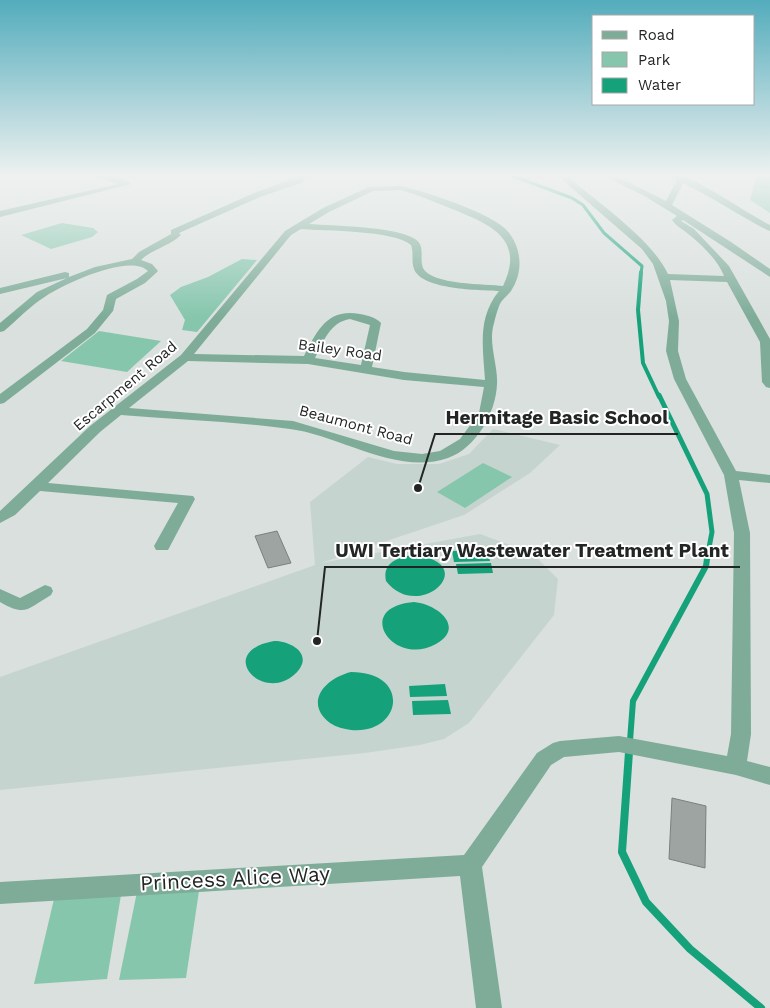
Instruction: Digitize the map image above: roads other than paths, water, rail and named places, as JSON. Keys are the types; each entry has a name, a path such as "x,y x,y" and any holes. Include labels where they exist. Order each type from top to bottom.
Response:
{"street":[{"path":"135,261 137,256 142,253 168,242 176,235 174,232 194,223"},
{"name":"Escarpment Road","path":"0,518 10,512 95,429 185,357 272,250 288,233 304,223"},
{"name":"Beaumont Road","path":"119,411 292,425 394,455 422,458 444,455 465,442 485,413 491,384 487,330 496,302 507,289 515,272 514,254 506,234 493,223"},
{"path":"616,223 645,248 658,264 664,277 671,301 674,321 672,351 680,379 731,475 742,533 741,734 736,766"},
{"path":"678,223 691,231 712,252 726,268 730,278 738,288 766,342 768,382 770,384"},
{"path":"695,223 719,237 770,274"},
{"path":"299,226 374,232 402,237 412,241 417,248 419,269 425,276 439,281 507,289"},
{"path":"0,291 60,276 135,261 149,266 153,271 141,281 111,297 108,311 92,331 0,400"},
{"path":"0,329 41,294 72,280 82,273"},
{"path":"664,277 730,278"},
{"path":"308,360 323,330 332,319 346,315 363,317 376,323 366,369"},
{"name":"Bailey Road","path":"185,357 308,360 446,381 491,384"},
{"path":"731,475 767,483"},
{"path":"36,486 188,500 162,546"},
{"path":"0,595 20,606 45,591"},
{"path":"489,1008 470,864 544,759 560,749 619,744 736,766 770,776"},
{"name":"Princess Alice Way","path":"0,893 470,864"}],"water":[{"path":"488,550 490,561 454,562 452,551"},
{"path":"413,555 434,560 443,568 444,578 438,587 428,594 414,596 400,593 386,581 386,570 392,562 402,557"},
{"path":"491,563 493,573 458,574 456,564"},
{"path":"414,602 431,607 445,617 448,631 445,637 436,644 420,649 406,648 394,643 386,634 382,624 385,614 395,606"},
{"path":"274,641 294,646 302,655 303,661 295,674 282,682 270,683 258,680 250,673 246,664 247,655 256,647"},
{"path":"351,672 371,675 384,682 391,692 393,703 389,714 381,723 368,729 351,730 335,726 322,715 318,707 318,699 326,685"},
{"path":"445,684 447,696 410,697 409,686"},
{"path":"448,700 451,714 413,715 412,701"}],"waterway":[{"path":"597,223 604,233 642,266 641,274"},
{"path":"641,272 638,310 643,363 659,397"},
{"path":"659,395 707,494 712,532 708,553"},
{"path":"629,754 633,701 706,566 708,552"},
{"path":"629,752 622,852 646,902 690,949 761,1008"}],"place":[{"name":"Hermitage Basic School","path":"418,488"},
{"name":"UWI Tertiary Wastewater Treatment Plant","path":"317,641"}]}
